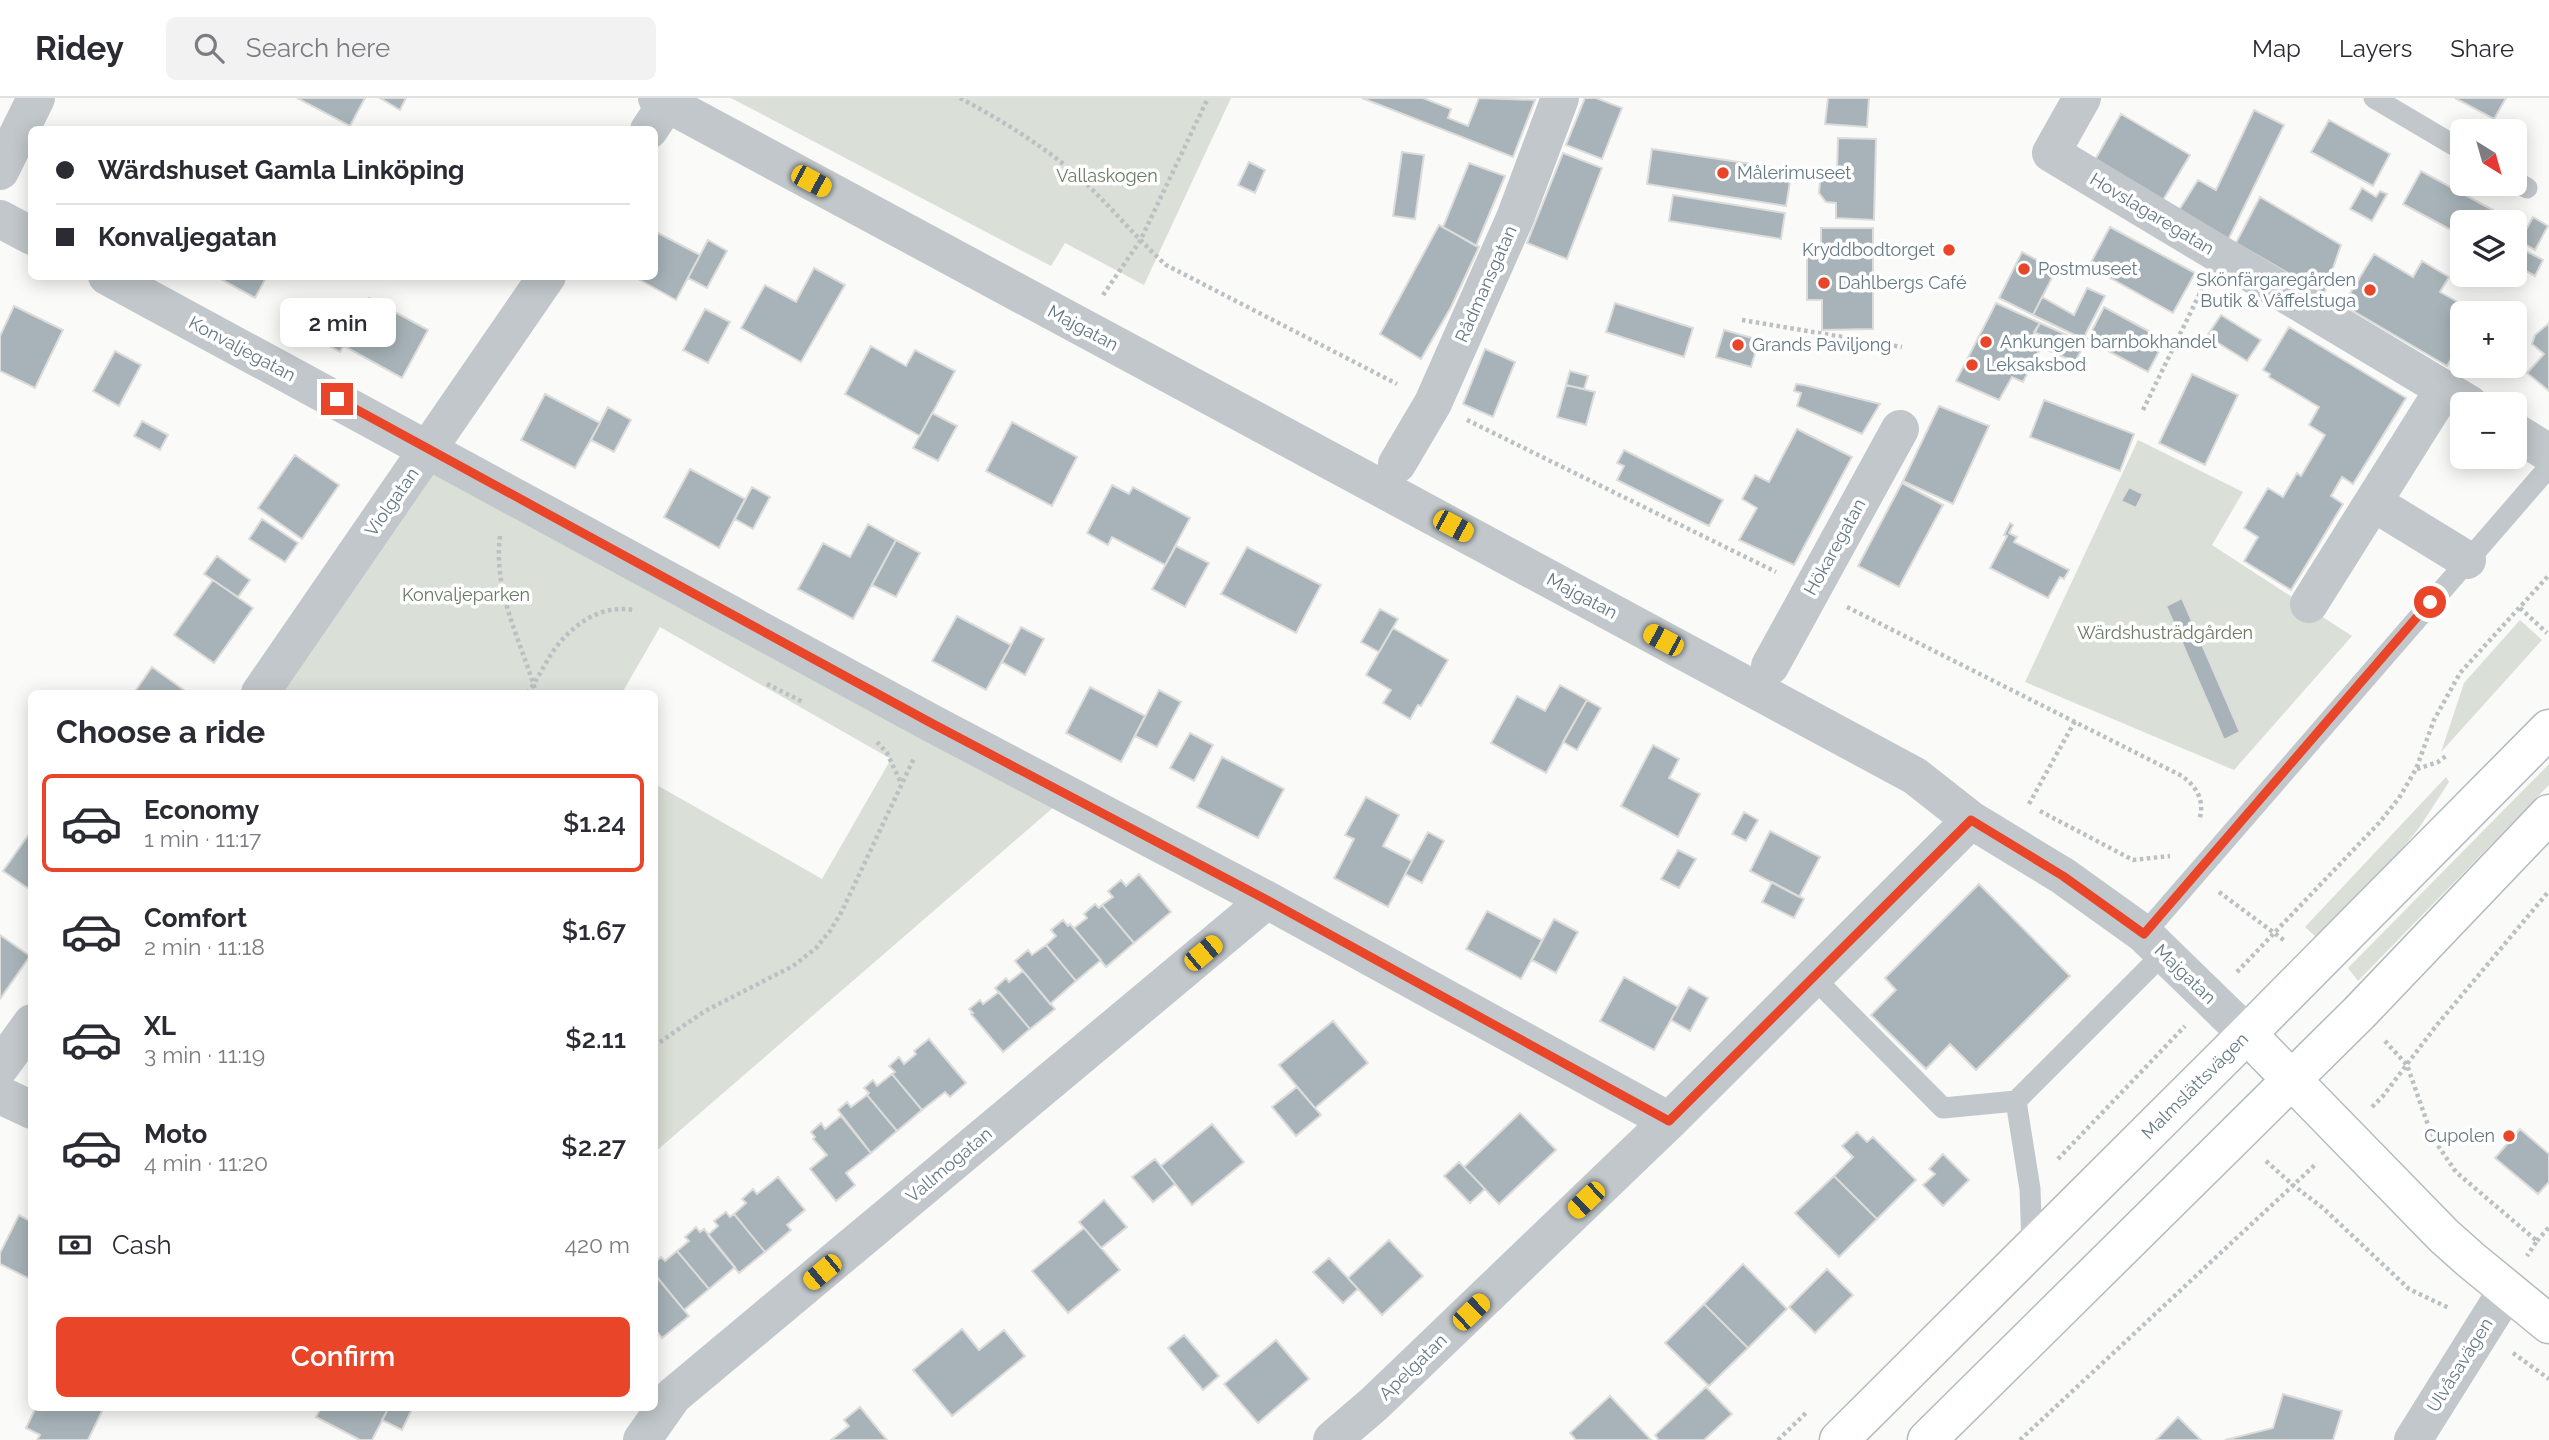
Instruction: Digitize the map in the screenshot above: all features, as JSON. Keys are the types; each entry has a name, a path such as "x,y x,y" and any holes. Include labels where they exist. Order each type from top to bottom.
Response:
{"main road":[{"name":"Malmslättsvägen","path":"1839,1440 2549,729"},
{"path":"1927,1440 2292,1081 2549,814"},
{"name":"Majgatan","path":"2247,1034 2444,1236 2549,1324"}],"street":[{"path":"0,171 36,98"},
{"name":"Rådmansgatan","path":"1397,464 1433,403 1515,218 1560,98"},
{"name":"Hovslagaregatan","path":"2082,98 2051,153 2450,393"},
{"name":"Majgatan","path":"658,110 1915,776 1971,820 2063,876 2154,944 2247,1034"},
{"path":"0,219 28,234"},
{"name":"Konvaljegatan","path":"114,280 933,724 1267,900 1669,1121"},
{"name":"Violgatan","path":"262,690 544,280"},
{"path":"2309,604 2374,503 2450,406"},
{"name":"Hökaregatan","path":"1770,666 1900,429"},
{"path":"2527,439 2549,453"},
{"path":"2374,503 2467,560"},
{"name":"Apelgatan","path":"1332,1440 1374,1404 1669,1121 1971,820"},
{"name":"Vallmogatan","path":"658,1408 1267,900"},
{"path":"0,1067 28,1028"},
{"path":"0,1095 28,1108"},
{"name":"Ulvåsavägen","path":"2413,1440 2507,1290"},
{"name":"Vallmogatan","path":"640,1423 655,1411"}],"lane":[{"path":"2374,98 2450,143"},
{"path":"1814,978 1943,1108 2016,1101 2154,944 2467,560 2549,467"},
{"path":"2016,1101 2030,1189 2032,1247"}],"path":[{"path":"960,98 1006,122 1078,176 1166,265 1433,403 2182,776 2194,785 2203,807 2196,830"},
{"path":"1098,302 1140,241 1208,98"},
{"path":"2143,410 2219,254"},
{"path":"1742,320 1902,347"},
{"path":"508,493 498,555 501,588 511,625 535,690"},
{"path":"2275,932 2379,823 2399,798 2416,769 2434,720 2460,673 2549,575"},
{"path":"2520,607 2547,633"},
{"path":"529,690 554,649 582,621 603,610 630,609 642,612"},
{"path":"765,682 806,704"},
{"path":"2029,804 2075,722"},
{"path":"658,1043 705,1011 793,966 816,948 831,931 901,783 933,724"},
{"path":"873,737 887,753 901,783"},
{"path":"2416,769 2438,762 2446,756"},
{"path":"2170,856 2179,847"},
{"path":"2020,1440 2294,1186 2383,1096 2436,1026 2549,891"},
{"path":"2030,1189 2156,1057 2191,1090"},
{"path":"2407,1065 2428,1125 2456,1172 2537,1241"},
{"path":"2237,1134 2294,1186 2323,1208 2409,1290 2452,1309 2549,1379"},
{"path":"2507,1290 2537,1241 2549,1227"},
{"path":"1778,1440 1817,1401"}],"green space":[{"name":"Vallaskogen","path":"731,98 1231,98 1144,285 1065,243 1051,266"},
{"name":"Wärdshusträdgården","path":"2138,440 2243,492 2212,545 2352,636 2234,770 2025,682"},
{"name":"Konvaljeparken","path":"436,468 1055,806 658,1149 658,786 822,879 891,759 660,627 624,690 281,690"},
{"path":"2520,620 2542,640 2441,752 2464,683"},
{"path":"2549,764 2549,785 2358,981 2348,968"},
{"path":"2446,777 2449,782 2419,828 2396,856 2316,937 2305,927"}],"building":[{"path":"297,98 365,98 350,126"},
{"path":"380,98 406,98 400,110"},
{"path":"1362,98 1423,98 1451,109 1448,118 1468,126 1479,98 1535,100 1513,157"},
{"path":"1585,98 1596,98 1622,108 1602,159 1566,145"},
{"path":"1828,98 1869,98 1867,127 1825,124"},
{"path":"2455,98 2506,98 2494,119"},
{"path":"2254,110 2284,125 2228,240 2179,210 2198,180 2216,190"},
{"path":"2121,114 2190,155 2163,200 2095,160"},
{"path":"2329,120 2390,154 2373,186 2311,152"},
{"path":"1838,138 1876,139 1874,220 1836,218 1836,203 1826,202 1819,193 1820,181 1827,172 1837,172"},
{"path":"1652,149 1792,170 1786,206 1647,184"},
{"path":"1402,152 1424,155 1415,219 1393,216"},
{"path":"1563,153 1602,168 1567,259 1527,243"},
{"path":"1249,162 1265,170 1255,193 1238,185"},
{"path":"1469,163 1505,176 1476,246 1443,227"},
{"path":"2421,171 2450,187 2450,196 2467,196 2493,210 2450,210 2450,229 2403,204"},
{"path":"2362,188 2376,197 2380,191 2387,194 2372,221 2350,209"},
{"path":"1673,195 1785,213 1781,239 1669,221"},
{"path":"2260,197 2341,245 2324,294 2236,243"},
{"path":"2533,217 2548,226 2535,250 2527,245 2527,228"},
{"path":"1439,225 1479,247 1451,307 1421,359 1380,334"},
{"path":"2110,227 2195,273 2173,313 2089,266"},
{"path":"1821,228 1873,228 1873,329 1822,330 1822,300 1807,300 1807,257 1821,257"},
{"path":"658,233 700,255 676,300 640,280 658,280"},
{"path":"708,240 727,251 707,288 688,278"},
{"path":"2022,252 2056,270 2033,315 1999,298"},
{"path":"2527,252 2543,260 2535,276 2527,272"},
{"path":"2374,254 2413,277 2422,261 2449,277 2440,292 2456,301 2450,301 2450,361 2447,366 2343,305"},
{"path":"814,268 845,285 801,362 741,328 765,285 796,302"},
{"path":"222,280 265,280 255,298"},
{"path":"2087,288 2105,296 2083,339 2033,315 2042,297 2074,315"},
{"path":"369,298 428,330 402,378 344,346"},
{"path":"1615,303 1693,328 1684,357 1606,332"},
{"path":"1996,303 2040,323 2028,345 2039,351 2023,382 2012,377 1999,400 1956,381"},
{"path":"14,306 63,330 35,388 0,371 0,336"},
{"path":"2104,307 2165,340 2148,372 2087,340"},
{"path":"338,308 359,319 340,352 320,341"},
{"path":"705,309 730,322 708,363 683,350"},
{"path":"2221,315 2261,340 2247,361 2207,336"},
{"path":"2040,323 2085,343 2075,362 2045,349 2052,340 2034,332"},
{"path":"2549,323 2549,391 2527,373 2544,354 2532,344 2535,335"},
{"path":"2289,327 2406,398 2353,484 2342,477 2331,496 2343,504 2291,590 2244,561 2258,537 2244,528 2268,488 2283,497 2297,473 2301,476 2325,435 2309,425 2319,407 2269,377 2270,374 2263,370"},
{"path":"1724,330 1759,340 1751,367 1716,357"},
{"path":"871,346 906,366 915,350 955,371 920,436 845,394"},
{"path":"1485,349 1515,362 1493,417 1463,404"},
{"path":"115,351 141,365 119,406 93,391"},
{"path":"1570,371 1588,376 1584,389 1566,385"},
{"path":"2192,374 2238,395 2205,465 2159,443"},
{"path":"1796,384 1880,404 1862,434 1797,406 1801,393 1794,391"},
{"path":"1566,385 1595,392 1586,425 1557,417"},
{"path":"545,394 600,423 575,468 521,440"},
{"path":"2044,400 2134,434 2120,471 2030,437"},
{"path":"1939,406 1989,426 1953,504 1903,481"},
{"path":"608,407 631,420 614,452 591,440"},
{"path":"932,413 957,426 938,461 913,448"},
{"path":"142,421 168,435 160,450 134,436"},
{"path":"1012,422 1077,457 1052,506 986,471"},
{"path":"1797,429 1852,457 1794,565 1739,540 1757,508 1742,499 1755,475 1769,482"},
{"path":"1624,450 1723,500 1709,526 1617,480 1624,466 1617,463"},
{"path":"295,455 339,485 302,539 258,508"},
{"path":"690,469 745,499 719,548 664,517"},
{"path":"1902,483 1943,505 1899,587 1858,566"},
{"path":"1112,485 1129,494 1133,487 1190,518 1165,565 1112,537 1108,545 1087,533"},
{"path":"752,487 770,497 753,529 735,519"},
{"path":"2129,487 2143,494 2136,508 2121,501"},
{"path":"262,519 298,543 285,562 249,539"},
{"path":"2010,523 2013,525 2009,533 2017,537 2014,542 2069,570 2064,579 2060,577 2048,598 1990,568 2007,536 2004,535"},
{"path":"868,524 896,540 853,619 798,589 823,543 850,557"},
{"path":"896,540 920,553 896,597 872,585"},
{"path":"1176,546 1209,563 1185,607 1152,589"},
{"path":"1247,547 1321,585 1296,633 1221,594"},
{"path":"217,556 250,580 238,597 204,574"},
{"path":"213,580 253,608 214,663 174,635"},
{"path":"2182,598 2240,732 2224,740 2166,606"},
{"path":"1380,609 1398,619 1379,652 1361,642"},
{"path":"957,616 1011,645 986,690 932,661"},
{"path":"1021,627 1044,639 1025,675 1002,662"},
{"path":"1393,628 1448,660 1421,706 1418,705 1410,719 1383,703 1391,690 1366,675"},
{"path":"152,667 184,690 136,690"},
{"path":"1560,685 1587,700 1546,773 1491,743 1517,696 1545,711"},
{"path":"1090,687 1145,716 1121,762 1066,733"},
{"path":"1159,690 1181,702 1157,747 1135,736"},
{"path":"1587,700 1601,708 1577,750 1563,742"},
{"path":"1190,733 1213,745 1194,781 1170,768"},
{"path":"1653,745 1679,759 1669,778 1700,794 1678,837 1621,806"},
{"path":"1222,757 1284,789 1258,838 1197,807"},
{"path":"1366,797 1399,815 1383,846 1412,861 1388,907 1334,878 1354,839 1345,835"},
{"path":"1744,812 1758,820 1746,841 1732,834"},
{"path":"1770,831 1820,857 1799,897 1750,871"},
{"path":"1428,832 1444,841 1422,883 1405,874"},
{"path":"28,836 28,888 3,871"},
{"path":"1678,850 1696,859 1679,888 1661,879"},
{"path":"1139,874 1171,912 1134,943 1102,905 1113,897 1108,891 1121,880 1126,886"},
{"path":"1772,882 1804,899 1794,918 1762,902"},
{"path":"1979,884 2070,976 1976,1070 1950,1044 1926,1069 1871,1015 1896,990 1885,978"},
{"path":"1095,904 1099,908 1102,905 1134,943 1106,967 1074,928 1087,918 1084,914"},
{"path":"1487,911 1542,940 1521,979 1466,949"},
{"path":"1554,919 1578,932 1556,973 1532,960"},
{"path":"1063,920 1068,926 1070,924 1101,960 1076,981 1046,945 1056,936 1051,930"},
{"path":"0,935 28,955 28,959 0,999"},
{"path":"1046,945 1076,981 1050,1004 1015,961 1028,950 1032,955"},
{"path":"1023,971 1055,1009 1030,1029 995,988 1006,978 1009,982"},
{"path":"1624,977 1678,1007 1654,1050 1600,1021"},
{"path":"1689,987 1708,998 1690,1031 1671,1020"},
{"path":"999,992 1030,1029 1003,1052 969,1009 980,1000 983,1004"},
{"path":"1333,1021 1368,1063 1315,1108 1279,1065"},
{"path":"929,1039 966,1083 950,1097 945,1092 922,1110 892,1074 895,1072 889,1066 899,1057 904,1064 916,1054 914,1051"},
{"path":"892,1074 922,1110 897,1131 864,1088 873,1080 877,1086"},
{"path":"1297,1087 1321,1115 1296,1136 1272,1107"},
{"path":"867,1095 897,1131 871,1153 838,1110 847,1102 851,1107"},
{"path":"1520,1113 1556,1150 1499,1204 1464,1167"},
{"path":"841,1116 871,1153 846,1173 855,1185 836,1201 810,1169 827,1155 813,1139 815,1137 811,1132 821,1123 825,1129"},
{"path":"1212,1124 1244,1162 1192,1205 1161,1166"},
{"path":"2520,1129 2549,1154 2549,1182 2538,1194 2495,1158"},
{"path":"1857,1132 1867,1142 1873,1137 1916,1180 1877,1219 1834,1176 1853,1157 1842,1146"},
{"path":"1943,1154 1969,1180 1943,1206 1923,1185 1935,1174 1929,1169"},
{"path":"1155,1159 1175,1184 1153,1202 1132,1177"},
{"path":"1459,1162 1485,1189 1470,1203 1444,1176"},
{"path":"1834,1176 1877,1219 1839,1257 1795,1213"},
{"path":"778,1177 805,1210 787,1225 791,1230 765,1252 734,1214 746,1203 742,1199 753,1189 757,1194"},
{"path":"1104,1200 1127,1227 1101,1248 1079,1222"},
{"path":"726,1212 730,1217 734,1214 765,1252 739,1273 708,1235 718,1226 714,1221"},
{"path":"19,1215 28,1220 28,1278 0,1264 0,1253"},
{"path":"696,1227 700,1232 704,1229 735,1267 709,1289 677,1251 689,1241 685,1237"},
{"path":"1084,1228 1120,1270 1068,1313 1032,1271"},
{"path":"1389,1240 1423,1276 1382,1315 1348,1278"},
{"path":"677,1251 709,1289 684,1310 658,1279 658,1260 661,1257 665,1261"},
{"path":"1329,1258 1358,1289 1343,1303 1313,1272"},
{"path":"1743,1264 1787,1309 1748,1348 1704,1304"},
{"path":"1827,1269 1853,1295 1815,1333 1789,1307"},
{"path":"658,1278 689,1316 662,1338 658,1333"},
{"path":"1704,1304 1748,1348 1709,1386 1665,1343"},
{"path":"962,1329 979,1350 1004,1330 1025,1356 952,1416 913,1370"},
{"path":"1184,1335 1219,1376 1203,1390 1168,1348"},
{"path":"1276,1340 1309,1379 1258,1423 1224,1384"},
{"path":"1706,1387 1732,1414 1704,1440 1659,1440 1655,1435"},
{"path":"2283,1394 2342,1411 2333,1440 2225,1440 2273,1428"},
{"path":"1610,1396 1651,1440 1576,1440 1570,1433"},
{"path":"860,1407 887,1440 831,1440 849,1426 844,1420"},
{"path":"34,1411 102,1411 88,1440 37,1440 40,1435 26,1428"},
{"path":"319,1411 387,1411 372,1440 360,1440 316,1417"},
{"path":"387,1411 411,1411 402,1430 382,1420"},
{"path":"2178,1417 2201,1440 2156,1440"}],"place":[{"name":"Målerimuseet","path":"1723,173"},
{"name":"Kryddbodtorget","path":"1949,250"},
{"name":"Postmuseet","path":"2024,269"},
{"name":"Dahlbergs Café","path":"1824,283"},
{"name":"Skönfärgaregården Butik & Våffelstuga","path":"2370,290"},
{"name":"Ankungen barnbokhandel","path":"1986,342"},
{"name":"Grands Paviljong","path":"1738,345"},
{"name":"Leksaksbod","path":"1972,365"},
{"name":"Cupolen","path":"2509,1136"}],"route":[{"path":"337,399 933,724 1267,900 1669,1121 1971,820 2063,876 2144,934 2430,602"}]}
